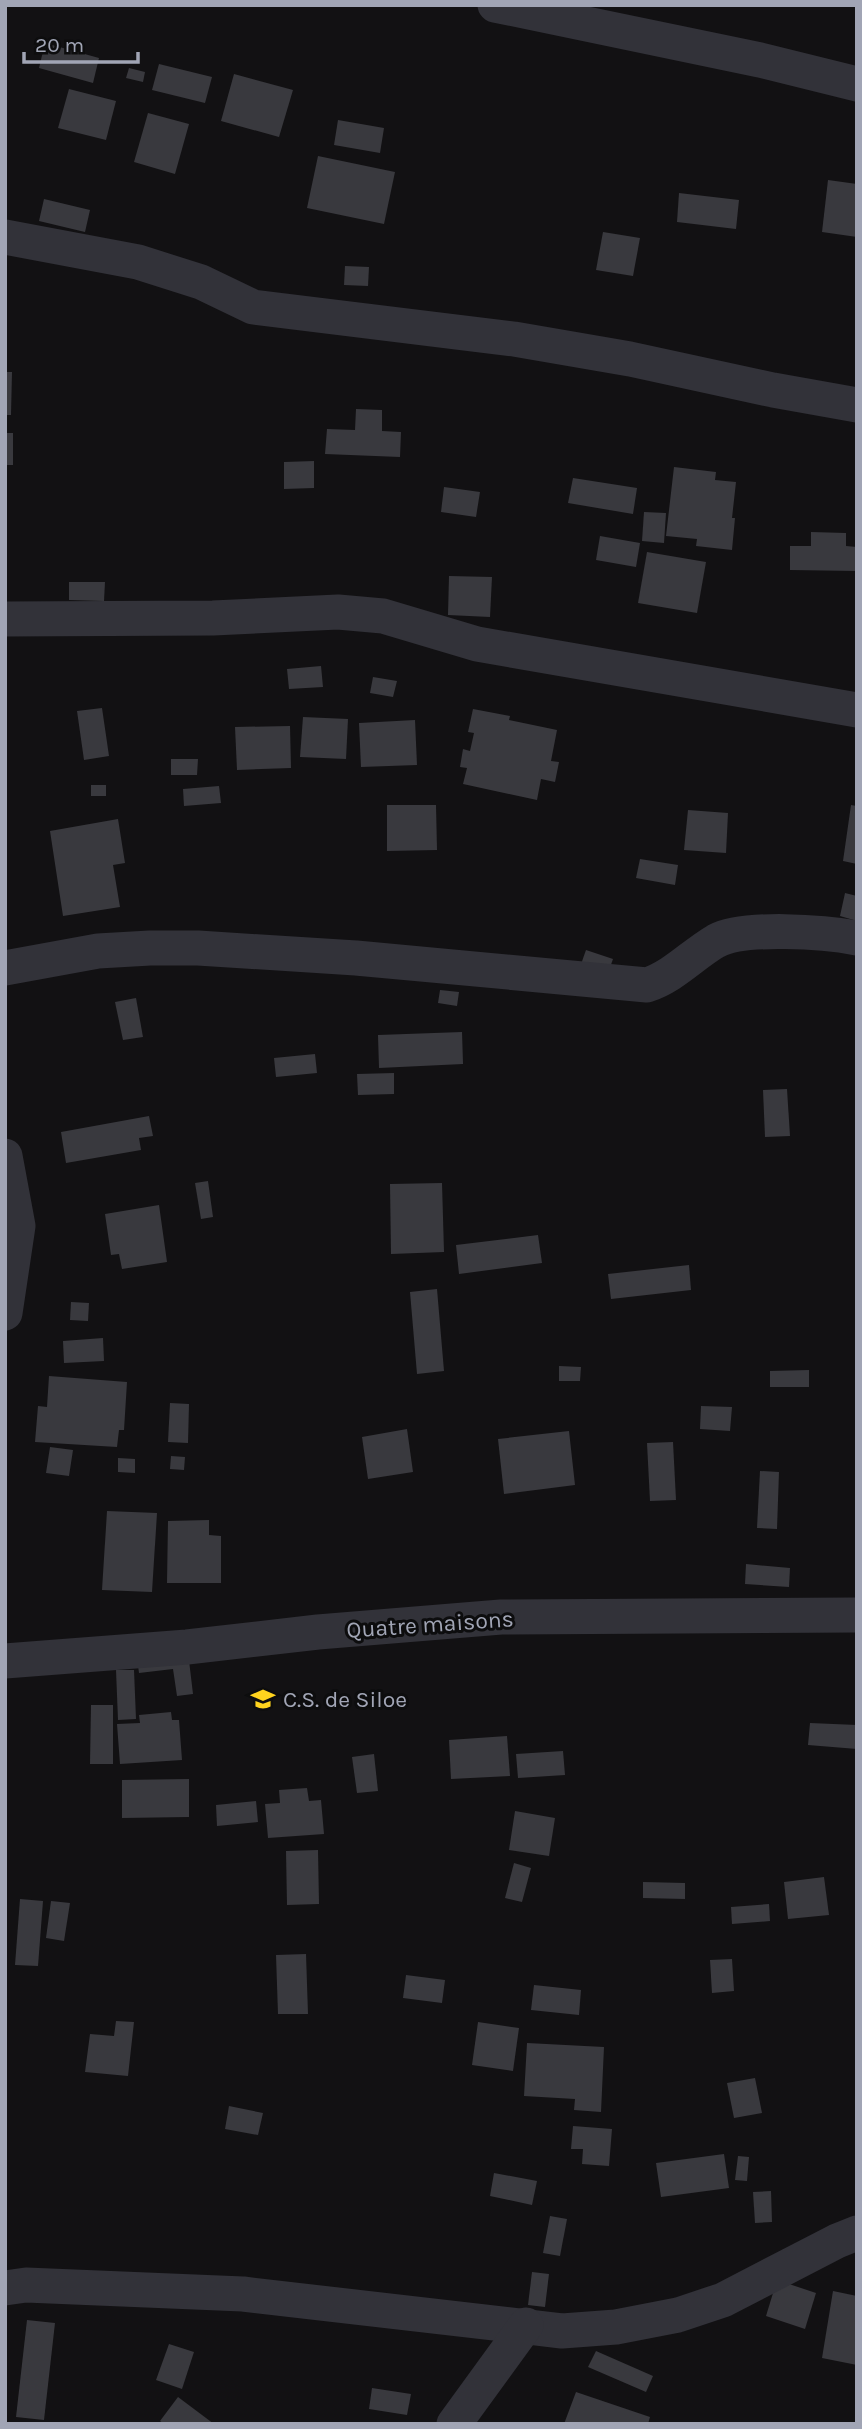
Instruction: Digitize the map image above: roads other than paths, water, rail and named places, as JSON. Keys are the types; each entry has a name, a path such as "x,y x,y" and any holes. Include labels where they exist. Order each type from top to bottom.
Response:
{"street":[{"path":"495,5 760,60 857,84"},
{"path":"5,237 138,262 201,282 253,307 514,339 630,359 857,405"},
{"path":"5,619 213,618 338,612 383,616 477,644 857,710"},
{"path":"5,968 97,951 198,948 369,959 647,985 662,980 717,941 738,934 827,933 857,938"},
{"path":"5,1313 18,1226 6,1161"},
{"name":"Quatre maisons","path":"5,1661 187,1647 318,1632 500,1617 857,1615"},
{"path":"5,2288 26,2285 243,2294 562,2331 616,2327 678,2315 723,2300 857,2233"},
{"path":"454,2424 526,2325"}],"place":[{"name":"C.S. de Siloe","path":"263,1699"}]}
